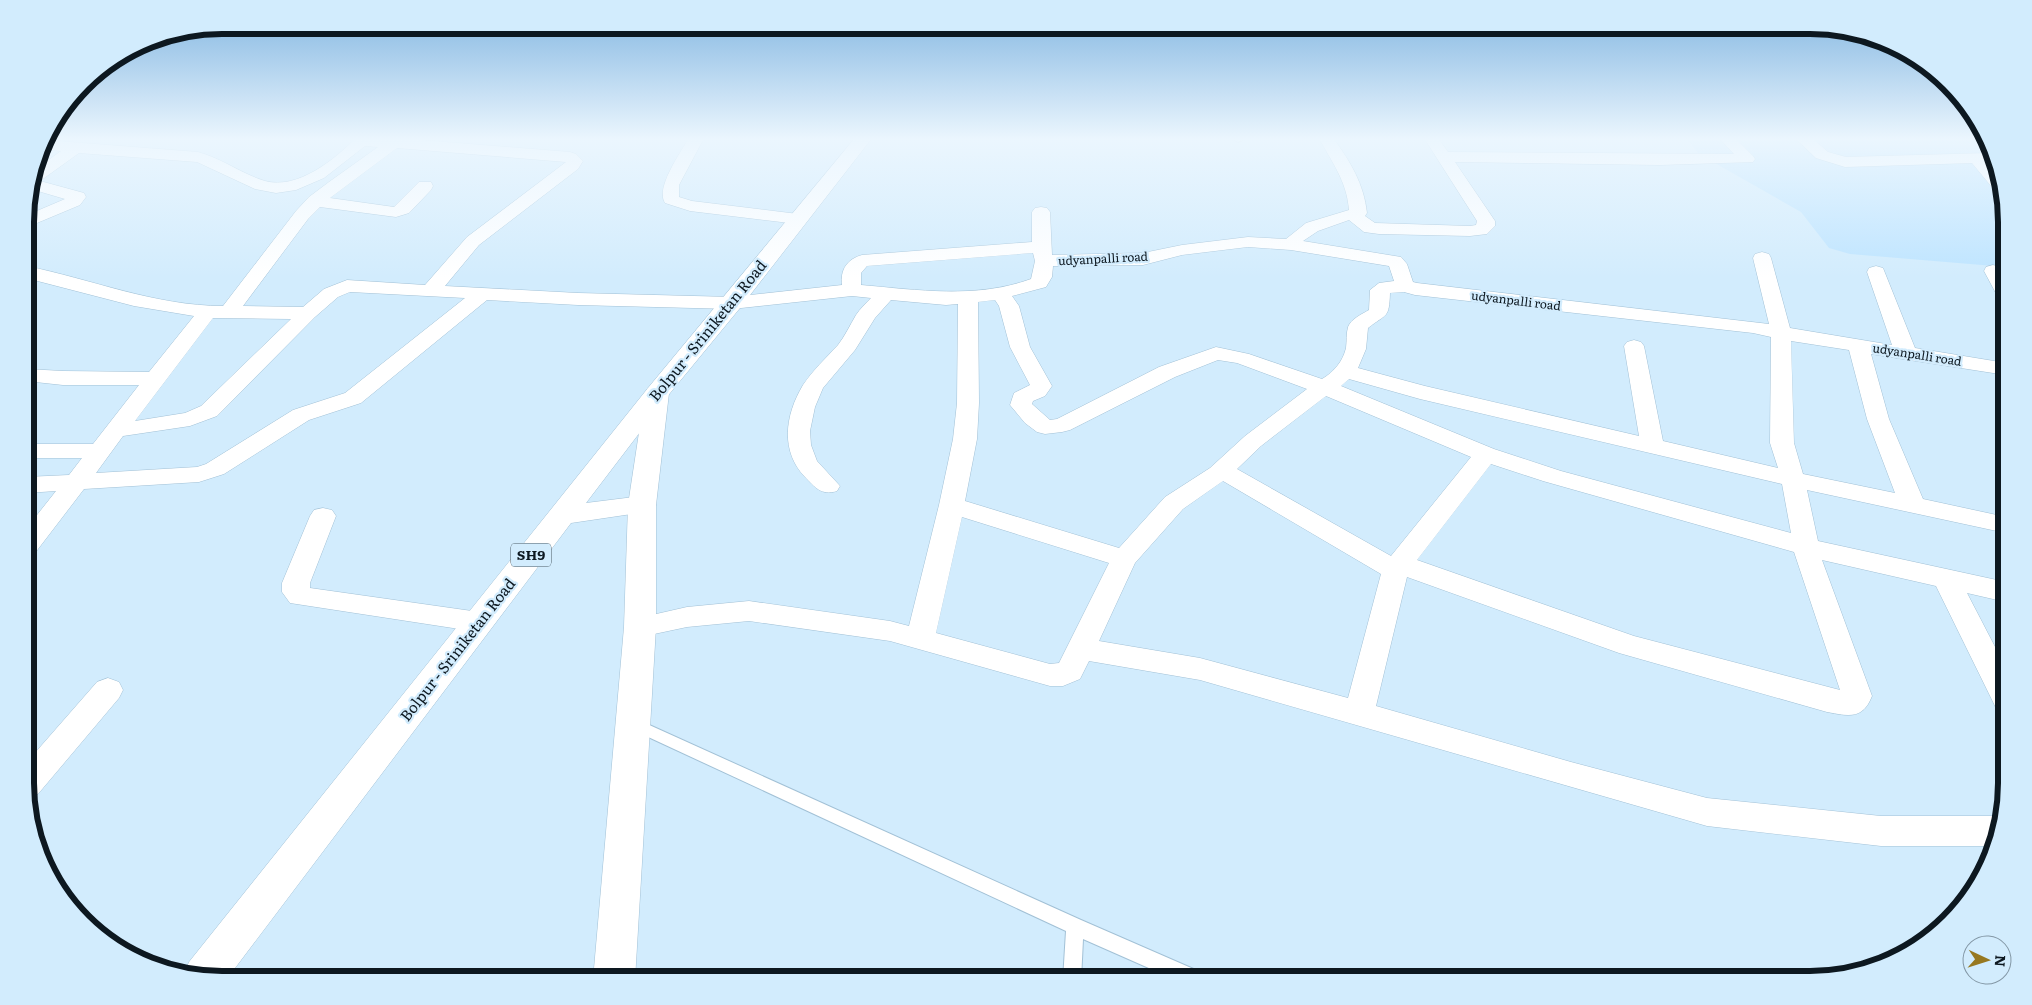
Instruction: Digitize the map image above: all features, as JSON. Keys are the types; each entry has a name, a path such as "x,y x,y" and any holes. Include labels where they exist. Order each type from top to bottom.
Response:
{"main road":[{"name":"Bolpur - Sriniketan Road","path":"208,971 657,393 826,185"},
{"path":"615,971 640,627 642,505 657,393"},
{"path":"562,515 642,505"}],"street":[{"path":"34,219 74,201 78,197 37,185"},
{"path":"266,185 293,185"},
{"path":"34,537 102,451 114,430 155,379 217,312 314,201 335,185"},
{"path":"429,292 473,241 546,185"},
{"path":"671,185 671,199 690,206 798,220"},
{"path":"1291,245 1295,237 1314,226 1358,213 1352,185"},
{"path":"1352,214 1370,228 1481,230 1486,226 1486,221 1462,185"},
{"path":"314,201 396,212 403,209 425,186"},
{"name":"udyanpalli road","path":"114,430 190,419 209,411 308,313 331,293 347,286 429,292 732,303 852,290 926,297 968,297 1001,294 1039,283 1042,277 1041,212"},
{"path":"1404,286 1398,264 1394,261 1409,240 1410,230"},
{"name":"udyanpalli road","path":"1042,254 1142,259 1217,244 1248,242 1291,245 1394,261"},
{"path":"852,290 851,270 854,265 862,261 1042,254"},
{"path":"1219,473 1230,475 1397,567 1630,645 1827,700 1850,704 1855,701 1857,696 1809,560 1793,479 1782,443 1781,333 1762,258"},
{"path":"1993,271 1998,280"},
{"path":"1876,272 1906,353"},
{"path":"34,274 134,300 217,312 308,313"},
{"name":"udyanpalli road","path":"1345,371 1356,350 1358,327 1379,312 1380,290 1386,287 1404,286 1602,311 1753,327 1858,346 1998,368"},
{"path":"828,486 806,464 799,445 798,431 804,407 814,388 829,367 848,346 866,315 886,292"},
{"path":"34,485 199,474 215,469 301,415 353,398 402,361 482,294"},
{"path":"1001,294 1009,306 1020,347 1040,380 1041,386 1037,391 1022,398 1021,405 1033,418 1046,427 1062,425 1167,372 1216,353 1242,358 1326,388 1486,454 1552,476 1845,557 1998,590"},
{"path":"920,640 965,440 968,297"},
{"path":"1634,346 1652,446"},
{"path":"1858,346 1878,419 1914,506"},
{"path":"640,627 687,617 749,611 890,631 1050,675 1063,675 1070,671 1124,560 1174,504 1219,473 1253,441 1310,396 1338,380 1345,371 1420,392 1793,479 1998,523"},
{"path":"34,376 63,378 155,379"},
{"path":"34,451 102,451"},
{"path":"1359,713 1397,567 1486,454"},
{"path":"952,504 1124,560"},
{"path":"323,516 296,583 296,592 300,596 479,622"},
{"path":"1946,579 1998,682"},
{"path":"1080,649 1200,669 1707,812 1881,831 1992,831"},
{"path":"34,776 108,690"}],"lane":[{"path":"634,724 1178,971"},
{"path":"1072,971 1075,926"}],"shaded area":[{"path":"1753,185 1995,185 1998,209 1998,266 1850,254 1829,248 1801,212"}]}
